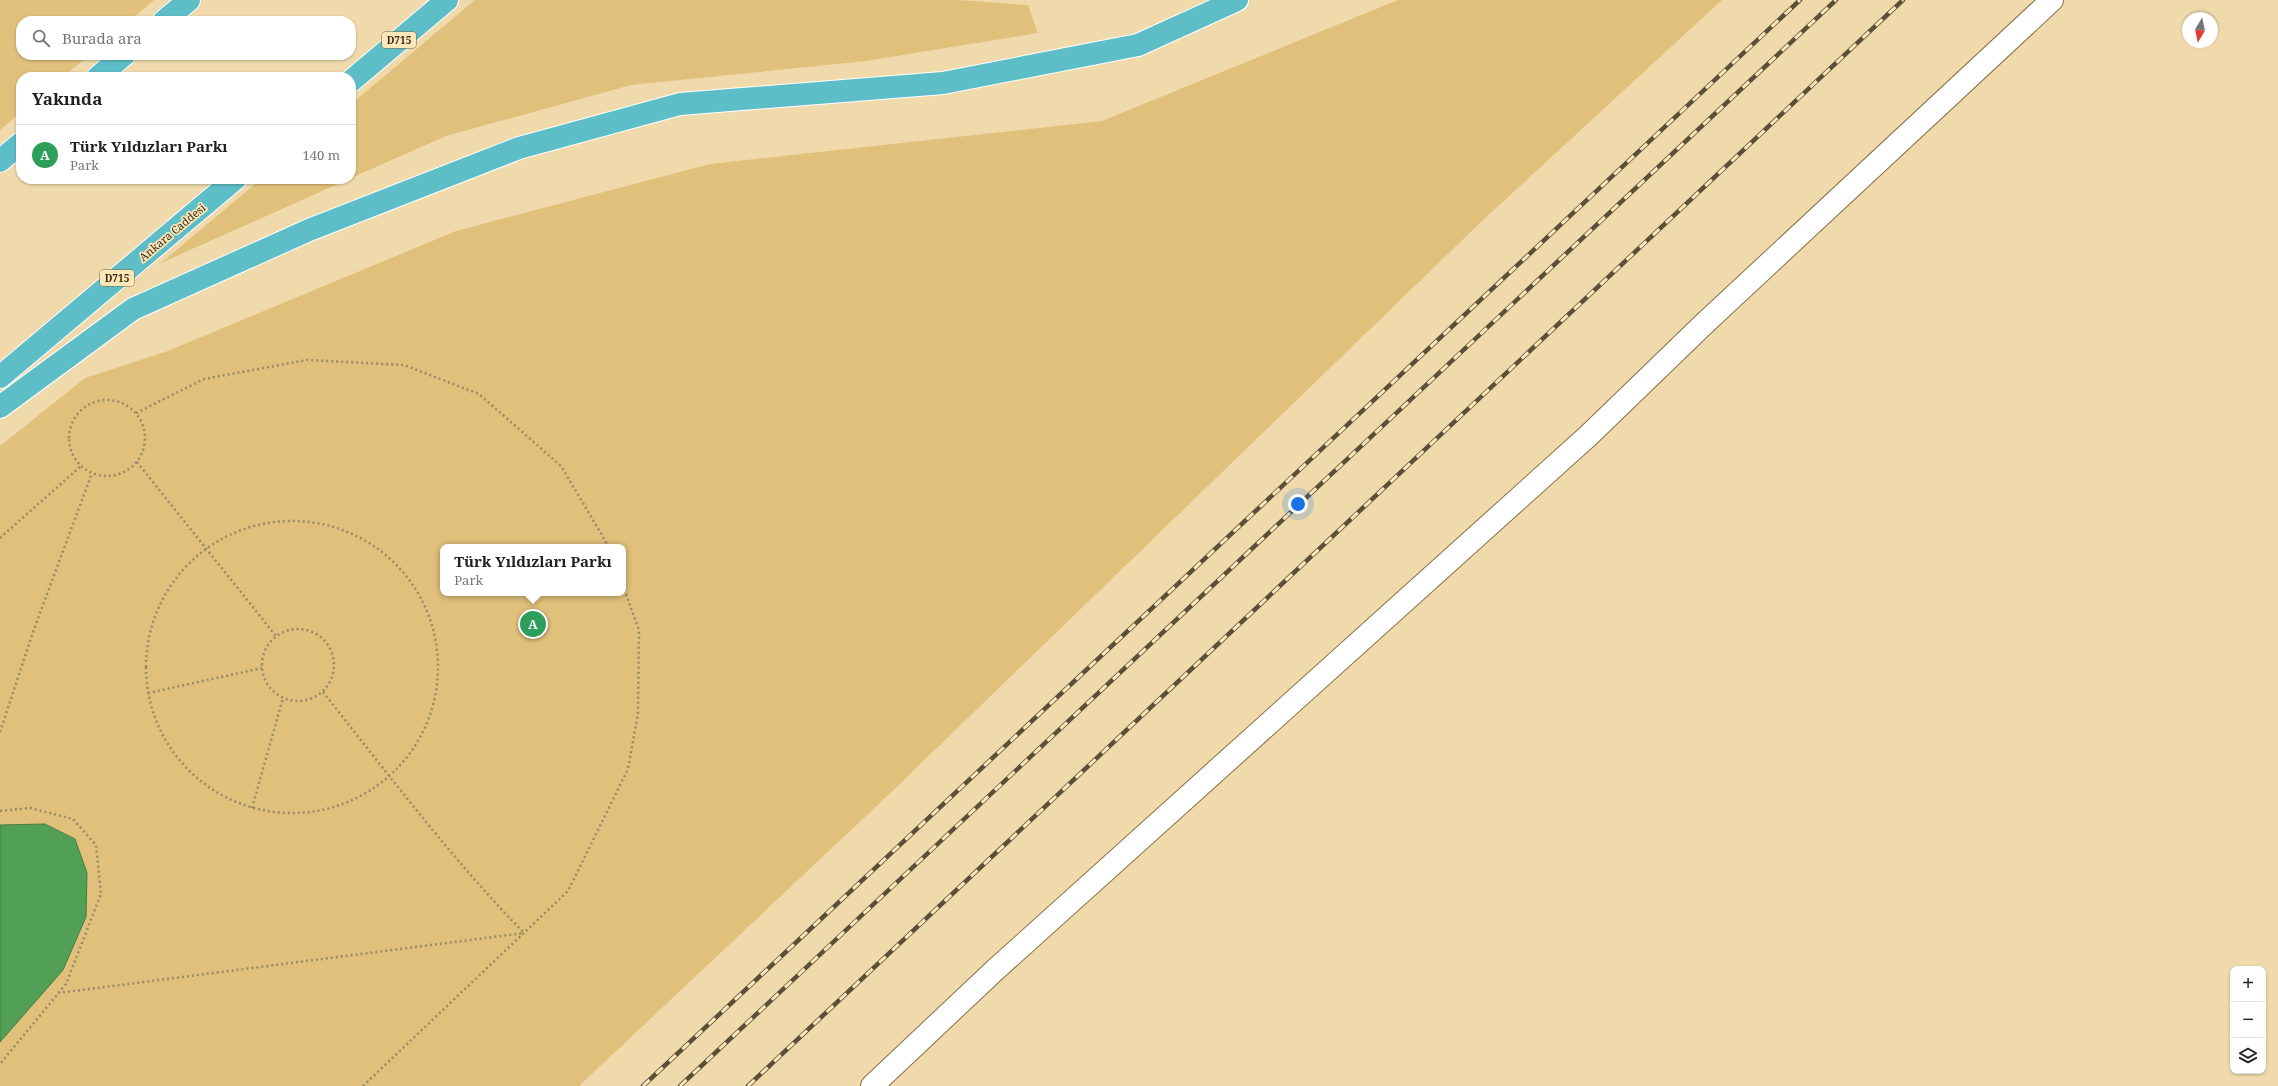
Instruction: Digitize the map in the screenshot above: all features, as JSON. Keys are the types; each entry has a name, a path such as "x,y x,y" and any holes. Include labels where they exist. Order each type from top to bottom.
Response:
{"highway":[{"path":"170,16 189,0"},
{"name":"D715","path":"356,77 447,0"},
{"path":"0,407 133,309 309,230 519,148 680,104 943,83 1138,45 1237,0"},
{"path":"104,72 118,60"},
{"path":"0,161 16,147"},
{"name":"Ankara Caddesi","path":"0,377 229,184"}],"street":[{"path":"872,1086 995,970 1588,436 1706,322 2052,0"}],"path":[{"path":"136,413 204,379 299,361 404,365 479,394 561,466 607,544"},
{"path":"102,400 114,400 126,405 136,413 142,422 145,438 143,454 127,471 116,475 104,476 92,473 81,466 74,457 69,446 69,433 72,422 79,412 89,404 102,400"},
{"path":"136,462 276,636"},
{"path":"0,538 81,466"},
{"path":"0,732 33,632 92,473"},
{"path":"311,521 355,535 393,561 421,597 436,640 438,686 424,730 395,772 353,800 303,813 252,808 206,786 170,750 149,703 148,693 145,653 159,604 185,566 221,538 264,522 311,521"},
{"path":"363,1086 568,891 628,769 638,713 639,630 626,594"},
{"path":"299,629 311,631 322,638 329,646 334,658 334,670 331,682 323,692 314,698 304,701 283,698 268,686 262,668 265,651 276,636 286,631 299,629"},
{"path":"148,693 262,668"},
{"path":"323,692 389,776 498,906 524,933"},
{"path":"252,808 283,698"},
{"path":"0,811 30,808 73,819 96,845 101,894 66,984 0,1064"},
{"path":"58,993 524,933"}],"shaded area":[{"path":"0,0 154,0 135,16 16,16 16,60 83,60 69,72 16,72 16,116 0,130"},
{"path":"475,0 958,0 1028,5 1038,33 866,61 631,85 446,136 356,176 356,100"},
{"path":"1398,0 1722,0 1483,220 882,801 579,1086 0,1086 0,446 85,378 165,352 456,231 710,164 1102,121"},
{"path":"255,184 338,184 161,263"},
{"path":"45,824 75,839 87,873 86,917 63,970 0,1042 0,825"}],"railway":[{"path":"643,1086 1800,0"},
{"path":"680,1086 1836,0"},
{"path":"748,1086 1903,0"}],"place":[{"name":"Türk Yıldızları Parkı","path":"533,624"}]}
